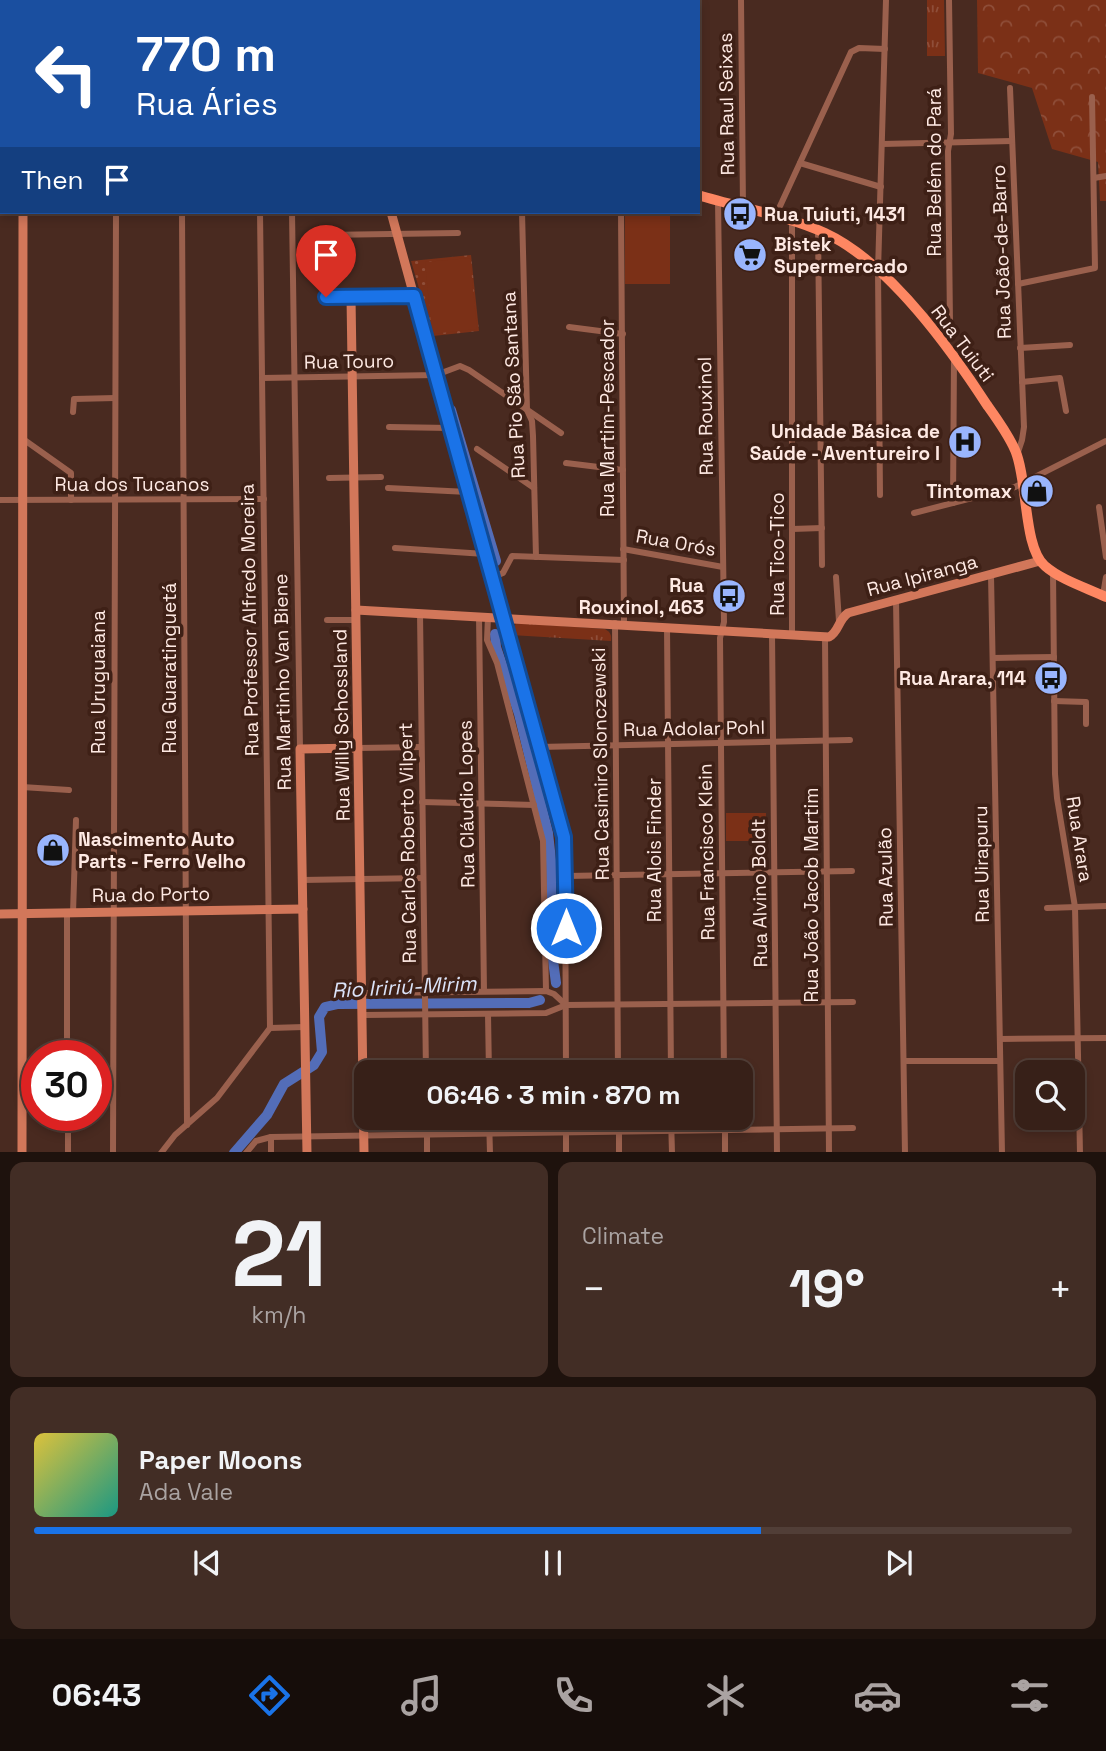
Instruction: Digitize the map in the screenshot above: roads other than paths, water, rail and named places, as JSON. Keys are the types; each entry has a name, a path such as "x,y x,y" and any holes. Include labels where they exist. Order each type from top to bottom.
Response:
{"main road":[{"name":"Rua Tuiuti","path":"700,196 818,230 851,248 878,271 954,355 1006,434 1017,455 1032,543 1040,561"},
{"path":"1040,561 1053,572 1104,596"}],"street":[{"name":"Rua Raul Seixas","path":"740,0 743,208"},
{"path":"880,495 878,271 886,0"},
{"name":"Rua Belém do Pará","path":"944,343 950,323 949,0"},
{"path":"775,217 851,52 859,48 885,49"},
{"name":"Rua João-de-Barro","path":"1010,88 1024,433 1017,455"},
{"path":"1018,284 1095,268 1092,97"},
{"path":"882,144 1012,141"},
{"path":"800,163 881,187"},
{"path":"1094,178 1106,176"},
{"name":"Rua Rouxinol","path":"718,201 722,630"},
{"path":"22,1152 23,214"},
{"name":"Rua Uruguaiana","path":"113,1152 117,214"},
{"name":"Rua Guaratinguetá","path":"182,214 187,1125"},
{"name":"Rua Professor Alfredo Moreira","path":"260,214 270,1028"},
{"name":"Rua Martinho Van Biene","path":"292,214 306,1152"},
{"path":"392,214 564,837 566,1060"},
{"name":"Rua Pio São Santana","path":"522,214 527,410 533,428 536,556"},
{"name":"Rua Martim-Pescador","path":"619,624 624,560 621,214"},
{"name":"Rua Tico-Tico","path":"792,222 792,635"},
{"path":"818,230 822,565"},
{"path":"324,235 458,233"},
{"path":"326,297 414,296"},
{"name":"Rua Willy Schossland","path":"351,297 364,1152"},
{"path":"569,327 623,334"},
{"path":"1020,348 1070,345"},
{"path":"953,503 954,355"},
{"name":"Rua Touro","path":"262,378 436,375 455,366 464,367 527,410"},
{"path":"1022,382 1060,378 1066,411"},
{"path":"74,412 74,399 116,398"},
{"path":"527,410 561,433"},
{"path":"389,426 450,428"},
{"path":"23,439 71,473 71,499"},
{"path":"914,513 1024,484 1106,441"},
{"path":"477,449 534,488"},
{"path":"566,463 623,470"},
{"path":"329,478 381,477"},
{"path":"387,488 468,492"},
{"name":"Rua dos Tucanos","path":"0,500 264,499"},
{"path":"1099,507 1106,556"},
{"path":"792,529 822,528"},
{"path":"395,548 485,554"},
{"name":"Rua Orós","path":"624,549 723,567"},
{"path":"491,578 503,573 512,556 624,560"},
{"name":"Rua Ipiranga","path":"825,637 835,633 839,621 848,613 1040,561"},
{"name":"Rua Arara","path":"1053,572 1056,786 1075,907 1080,1152"},
{"name":"Rua Uirapuru","path":"991,575 1002,1152"},
{"path":"836,577 839,621"},
{"path":"1104,596 1106,577"},
{"name":"Rua Azulão","path":"896,600 905,1152"},
{"path":"327,620 356,615 420,613 825,637"},
{"name":"Rua Carlos Roberto Vilpert","path":"420,613 426,1060"},
{"path":"483,617 488,645 497,663 544,841 546,990"},
{"name":"Rua Cláudio Lopes","path":"483,617 481,804 484,991"},
{"name":"Rua Casimiro Slonczewski","path":"618,1060 616,745 619,624"},
{"name":"Rua Alois Finder","path":"667,627 671,1060"},
{"name":"Rua Francisco Klein","path":"722,630 724,1060"},
{"name":"Rua Alvino Boldt","path":"772,633 777,1152"},
{"name":"Rua João Jacob Martim","path":"825,637 829,1152"},
{"path":"993,658 1054,657"},
{"path":"1054,701 1086,702 1086,724"},
{"name":"Rua Adolar Pohl","path":"539,747 850,740"},
{"path":"300,749 421,747"},
{"path":"22,787 69,790"},
{"path":"422,803 534,804"},
{"path":"67,1040 70,913 76,820"},
{"path":"566,876 852,870"},
{"path":"302,880 423,878"},
{"path":"1047,908 1106,906"},
{"name":"Rua do Porto","path":"0,914 303,909"},
{"path":"363,1004 424,995 546,990 566,1005"},
{"path":"363,1004 424,1012 488,1014 546,1013 566,1005 853,1002"},
{"path":"488,1014 489,1060"},
{"path":"162,1152 174,1135 217,1098 270,1028 304,1027"},
{"path":"1000,1039 1106,1038"},
{"path":"904,1060 1000,1061"},
{"path":"753,1130 853,1128"},
{"path":"427,1130 427,1152"},
{"path":"490,1130 490,1152"},
{"path":"247,1152 256,1141 271,1137 725,1130 725,1152"},
{"path":"68,1131 68,1152"},
{"path":"671,1131 672,1152"},
{"path":"619,1132 619,1152"},
{"path":"566,1133 566,1152"},
{"path":"271,1137 271,1152"}],"waterway":[{"name":"Rio Iririú-Mirim","path":"451,410 496,561"},
{"name":"Rio Iririú-Mirim","path":"495,634 496,647 519,714 548,833 552,953 556,983"},
{"name":"Rio Iririú-Mirim","path":"235,1152 267,1115 284,1084 314,1065 322,1052 319,1017 325,1007 338,1004 529,1003 540,1000"}],"place":[{"name":"Rua Tuiuti, 1431","path":"740,214"},
{"name":"Bistek Supermercado","path":"750,255"},
{"name":"Unidade Básica de Saúde - Aventureiro I","path":"965,442"},
{"name":"Tintomax","path":"1037,491"},
{"name":"Rua Rouxinol, 463","path":"729,596"},
{"name":"Rua Arara, 114","path":"1051,678"},
{"name":"Nascimento Auto Parts - Ferro Velho","path":"53,850"}]}
